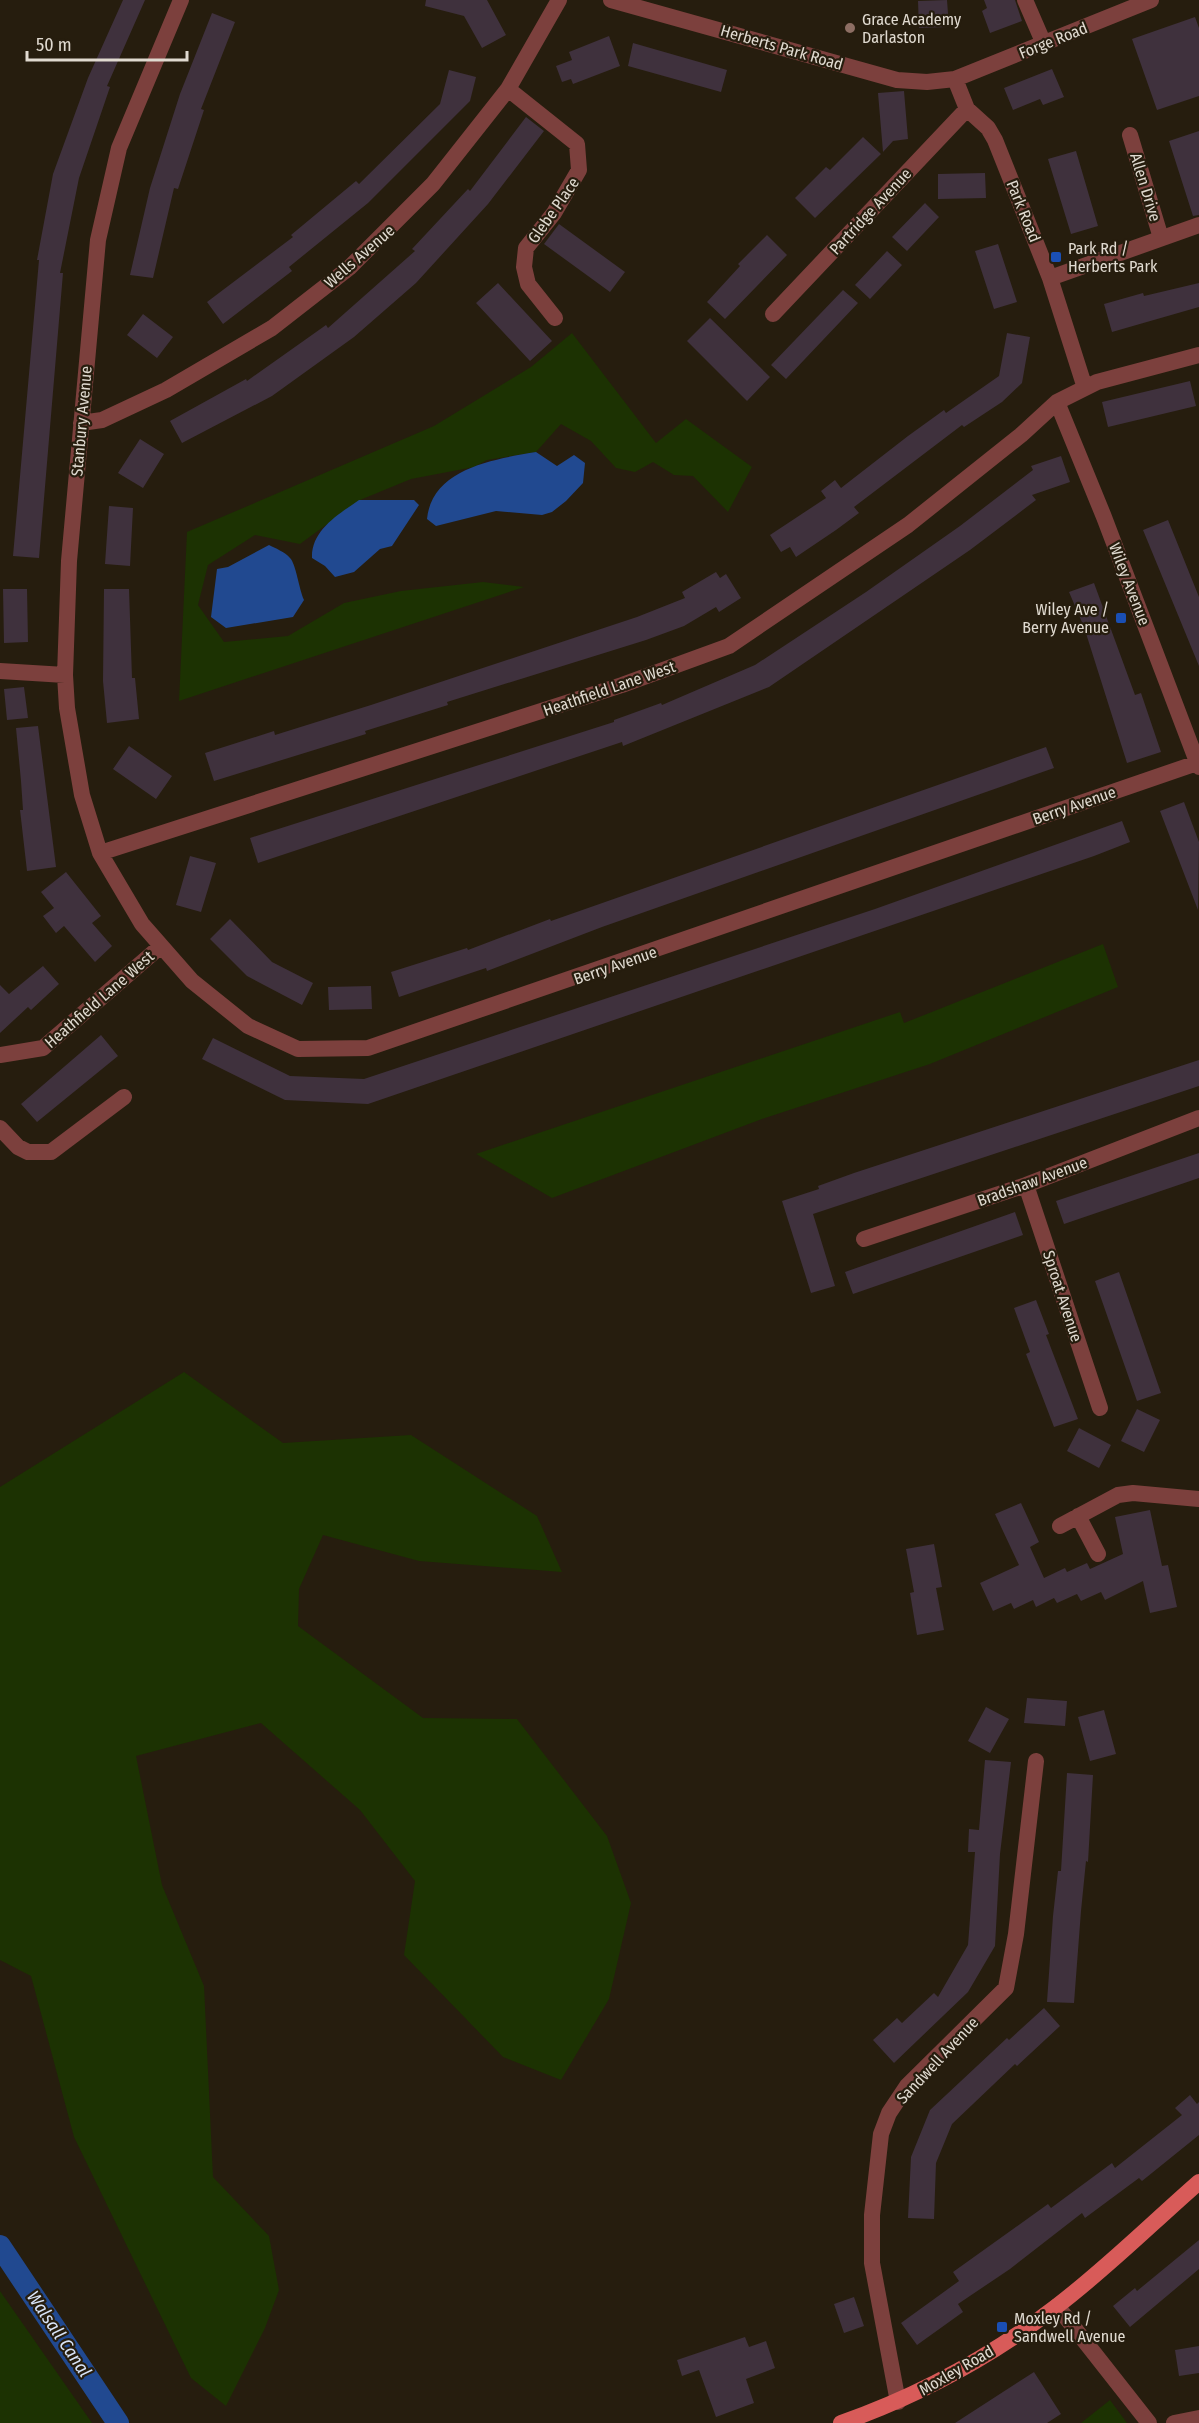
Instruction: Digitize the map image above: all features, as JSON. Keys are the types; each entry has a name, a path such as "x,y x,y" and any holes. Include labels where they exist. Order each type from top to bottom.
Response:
{"main road":[{"name":"Moxley Road","path":"841,2423 898,2402 970,2365 1058,2306 1199,2182"}],"street":[{"name":"Stanbury Avenue","path":"100,854 82,795 67,708 65,675 69,561 98,240 119,148 181,0"},
{"name":"Wells Avenue","path":"81,423 102,420 166,390 272,328 349,268 433,184 508,89 559,0"},
{"name":"Herberts Park Road","path":"611,0 897,80 927,82 955,79"},
{"path":"1024,0 1044,44"},
{"name":"Forge Road","path":"955,79 1151,0"},
{"name":"Park Road","path":"955,79 967,109 988,128 995,140 1050,278 1085,388"},
{"name":"Glebe Place","path":"508,89 578,144 579,171 554,213 526,248 524,267 528,284 555,318"},
{"name":"Partridge Avenue","path":"773,314 967,109"},
{"name":"Allen Drive","path":"1130,135 1161,238"},
{"name":"Allen Drive","path":"1050,278 1199,225"},
{"name":"Heathfield Lane West","path":"100,854 611,689 729,646 908,525 1021,435 1057,402 1085,388 1199,355"},
{"name":"Wiley Avenue","path":"1057,402 1104,517 1198,765"},
{"path":"0,671 65,675"},
{"name":"Berry Avenue","path":"100,854 142,924 192,981 248,1026 298,1049 368,1048 1198,765"},
{"name":"Heathfield Lane West","path":"0,1055 43,1048 161,946"},
{"path":"0,1128 18,1147 28,1152 51,1152 124,1097"},
{"name":"Bradshaw Avenue","path":"864,1239 1026,1185 1199,1118"},
{"name":"Sproat Avenue","path":"1026,1185 1100,1408"},
{"path":"1060,1526 1118,1495 1133,1493 1199,1499"},
{"path":"1078,1516 1098,1554"},
{"name":"Sandwell Avenue","path":"898,2402 873,2263 872,2216 880,2134 889,2113 908,2086 1006,1988 1016,1934 1036,1761"},
{"path":"1058,2306 1149,2423"},
{"path":"1174,2423 1199,2418"}],"green space":[{"path":"572,333 656,443 686,419 752,467 728,512 693,476 674,475 653,462 635,472 616,468 591,441 561,424 536,452 487,460 474,467 411,479 360,500 300,544 255,535 208,565 198,605 224,642 288,636 344,603 401,591 483,582 524,587 179,701 187,532 434,426 531,367"},
{"path":"1103,944 1118,987 930,1064 762,1119 552,1198 476,1154 900,1012 904,1023"},
{"path":"184,1372 283,1443 411,1435 537,1516 562,1572 419,1561 323,1535 299,1589 298,1626 423,1718 517,1719 607,1836 631,1903 609,1999 561,2080 503,2057 404,1955 415,1881 360,1810 261,1723 136,1756 162,1885 204,1986 213,2177 269,2236 279,2290 265,2328 226,2406 191,2378 74,2137 31,1976 0,1960 0,1487"},
{"path":"0,2291 92,2423 0,2423"},
{"path":"1110,2400 1127,2423 1081,2423"}],"water":[{"path":"536,452 557,466 574,455 585,463 583,483 552,512 542,515 496,511 436,526 427,519 431,502 440,488 453,477 485,463"},
{"path":"359,500 414,500 419,505 392,546 380,549 354,572 335,577 325,566 312,558 313,548 321,531"},
{"path":"269,545 292,561 304,600 293,617 226,628 211,617 217,569 228,567"}],"building":[{"path":"123,0 145,0 107,86 110,87 79,178 60,273 63,273 39,558 13,556 39,260 37,260 53,174 88,78"},
{"path":"426,0 487,0 506,35 482,48 464,16 425,6"},
{"path":"947,0 949,27 919,28 918,1"},
{"path":"984,0 1015,0 1022,21 990,33 982,11 987,8"},
{"path":"212,13 235,22 201,109 204,110 178,189 174,188 153,278 130,275 150,188 180,94"},
{"path":"1195,17 1199,28 1199,96 1157,110 1132,39"},
{"path":"609,36 620,66 573,84 571,79 562,82 556,66 572,60 569,52"},
{"path":"633,43 727,70 721,92 628,66"},
{"path":"1052,69 1064,97 1043,105 1040,99 1013,110 1004,88"},
{"path":"449,70 476,77 470,101 368,203 289,267 292,271 223,324 207,302 293,237 291,235 356,181 359,184 440,104"},
{"path":"904,91 908,139 893,141 883,152 878,93"},
{"path":"526,117 544,131 488,204 416,283 354,337 272,396 182,443 170,421 246,379 247,381 326,325 328,328 415,251 412,249 468,189 470,191"},
{"path":"1199,131 1199,215 1193,216 1169,141"},
{"path":"863,137 881,154 815,218 795,198 826,167 830,170"},
{"path":"1076,151 1098,226 1071,234 1048,159"},
{"path":"985,173 986,198 938,199 938,174"},
{"path":"925,203 939,217 907,251 892,237"},
{"path":"559,224 625,272 610,292 544,244"},
{"path":"767,235 787,255 725,319 707,302 740,266 738,264"},
{"path":"998,244 1017,302 994,309 975,251"},
{"path":"887,251 902,265 870,299 855,285"},
{"path":"498,283 552,341 530,361 476,303"},
{"path":"1199,283 1199,307 1112,332 1104,304 1143,293 1144,296"},
{"path":"843,290 858,303 786,379 771,365"},
{"path":"143,314 173,337 157,358 127,335"},
{"path":"710,318 770,377 747,401 687,341"},
{"path":"1007,333 1030,337 1022,383 1002,402 964,427 962,425 854,507 859,513 836,530 796,557 790,547 781,552 770,535 826,498 821,491 835,480 841,488 944,410 946,413 999,376"},
{"path":"1190,381 1196,406 1108,427 1102,402"},
{"path":"140,439 164,454 143,488 118,473"},
{"path":"1061,456 1070,482 1032,495 1036,500 970,550 769,687 623,746 622,742 258,863 250,838 614,722 614,720 661,703 662,705 755,665 866,592 960,526 1033,470 1031,466"},
{"path":"109,506 133,508 130,566 105,564"},
{"path":"1168,520 1199,597 1199,666 1143,530"},
{"path":"716,572 720,578 726,574 741,598 719,612 716,607 684,626 646,640 447,702 448,705 365,731 366,734 214,781 205,753 274,731 275,735 371,705 637,617 685,598 682,592"},
{"path":"1094,583 1135,695 1141,693 1161,752 1127,763 1084,627 1069,592"},
{"path":"3,589 27,589 28,642 4,643"},
{"path":"104,589 129,589 132,678 135,678 139,719 107,723 103,681"},
{"path":"24,687 28,718 7,720 4,689"},
{"path":"38,726 56,867 27,871 20,810 23,810 16,728"},
{"path":"129,746 172,776 156,799 113,769"},
{"path":"1046,747 1054,768 602,927 487,971 486,968 399,997 391,972 467,948 468,950 550,919 551,921"},
{"path":"1184,802 1199,842 1198,910 1160,811"},
{"path":"1122,821 1130,842 1094,856 368,1104 285,1100 202,1059 213,1038 290,1076 364,1079 875,909"},
{"path":"190,856 216,863 201,912 176,905"},
{"path":"66,872 101,916 92,923 112,946 95,962 64,926 56,933 43,916 54,908 41,892"},
{"path":"230,919 272,962 313,983 302,1005 247,976 210,939"},
{"path":"43,966 59,984 31,1010 28,1007 0,1033 0,985 9,994"},
{"path":"371,986 372,1009 329,1010 328,987"},
{"path":"101,1035 118,1056 37,1122 21,1104"},
{"path":"1199,1060 1199,1086 813,1214 835,1286 811,1293 782,1201 819,1189 818,1186 854,1173"},
{"path":"1199,1153 1199,1178 1064,1224 1056,1201"},
{"path":"1015,1212 1023,1235 853,1294 845,1272"},
{"path":"1119,1272 1161,1393 1137,1401 1095,1281"},
{"path":"1036,1300 1049,1334 1046,1335 1078,1419 1054,1427 1026,1354 1030,1352 1014,1308"},
{"path":"1137,1409 1160,1420 1144,1452 1121,1441"},
{"path":"1079,1428 1111,1445 1099,1468 1067,1451"},
{"path":"1021,1503 1039,1542 1030,1547 1044,1578 1065,1568 1067,1572 1087,1563 1090,1569 1123,1554 1115,1517 1150,1510 1162,1566 1168,1565 1177,1607 1150,1613 1143,1581 1105,1600 1101,1592 1081,1601 1077,1594 1057,1603 1054,1598 1036,1607 1033,1600 1014,1609 1011,1603 993,1611 980,1583 1019,1565 995,1514"},
{"path":"934,1544 942,1587 936,1588 944,1630 917,1635 910,1593 914,1592 906,1549"},
{"path":"1027,1698 1067,1701 1065,1726 1024,1723"},
{"path":"986,1707 1009,1719 990,1753 968,1741"},
{"path":"1104,1710 1116,1754 1090,1761 1078,1717"},
{"path":"985,1760 1011,1762 1000,1854 995,1946 968,1992 894,2063 873,2040 897,2018 902,2023 934,1993 938,1997 968,1945 975,1852 968,1852 969,1829 979,1830"},
{"path":"1067,1773 1093,1775 1088,1862 1086,1861 1074,2003 1047,2002 1053,1916 1058,1871 1061,1871"},
{"path":"1044,2008 1060,2026 1017,2066 1015,2064 952,2124 936,2163 934,2219 908,2218 911,2157 930,2110 1007,2038 1009,2040"},
{"path":"1190,2095 1197,2104 1199,2102 1199,2135 1142,2181 1139,2178 1085,2218 1082,2213 1010,2269 958,2304 963,2312 917,2345 901,2323 959,2281 953,2272 1048,2204 1051,2208 1112,2163 1115,2168 1182,2115 1175,2108"},
{"path":"1199,2240 1199,2269 1130,2327 1113,2306 1135,2288 1137,2291"},
{"path":"854,2297 864,2326 844,2333 834,2304"},
{"path":"745,2337 749,2347 766,2341 775,2368 746,2379 754,2403 716,2417 699,2370 682,2376 677,2360"},
{"path":"1199,2346 1199,2373 1179,2376 1175,2350"},
{"path":"1034,2372 1061,2414 1047,2423 955,2423"}],"waterway":[{"name":"Walsall Canal","path":"0,2246 118,2423"}],"place":[{"name":"Grace Academy Darlaston","path":"850,28"},
{"name":"Park Rd / Herberts Park","path":"1056,257"},
{"name":"Wiley Ave / Berry Avenue","path":"1121,618"},
{"name":"Moxley Rd / Sandwell Avenue","path":"1002,2327"}]}
